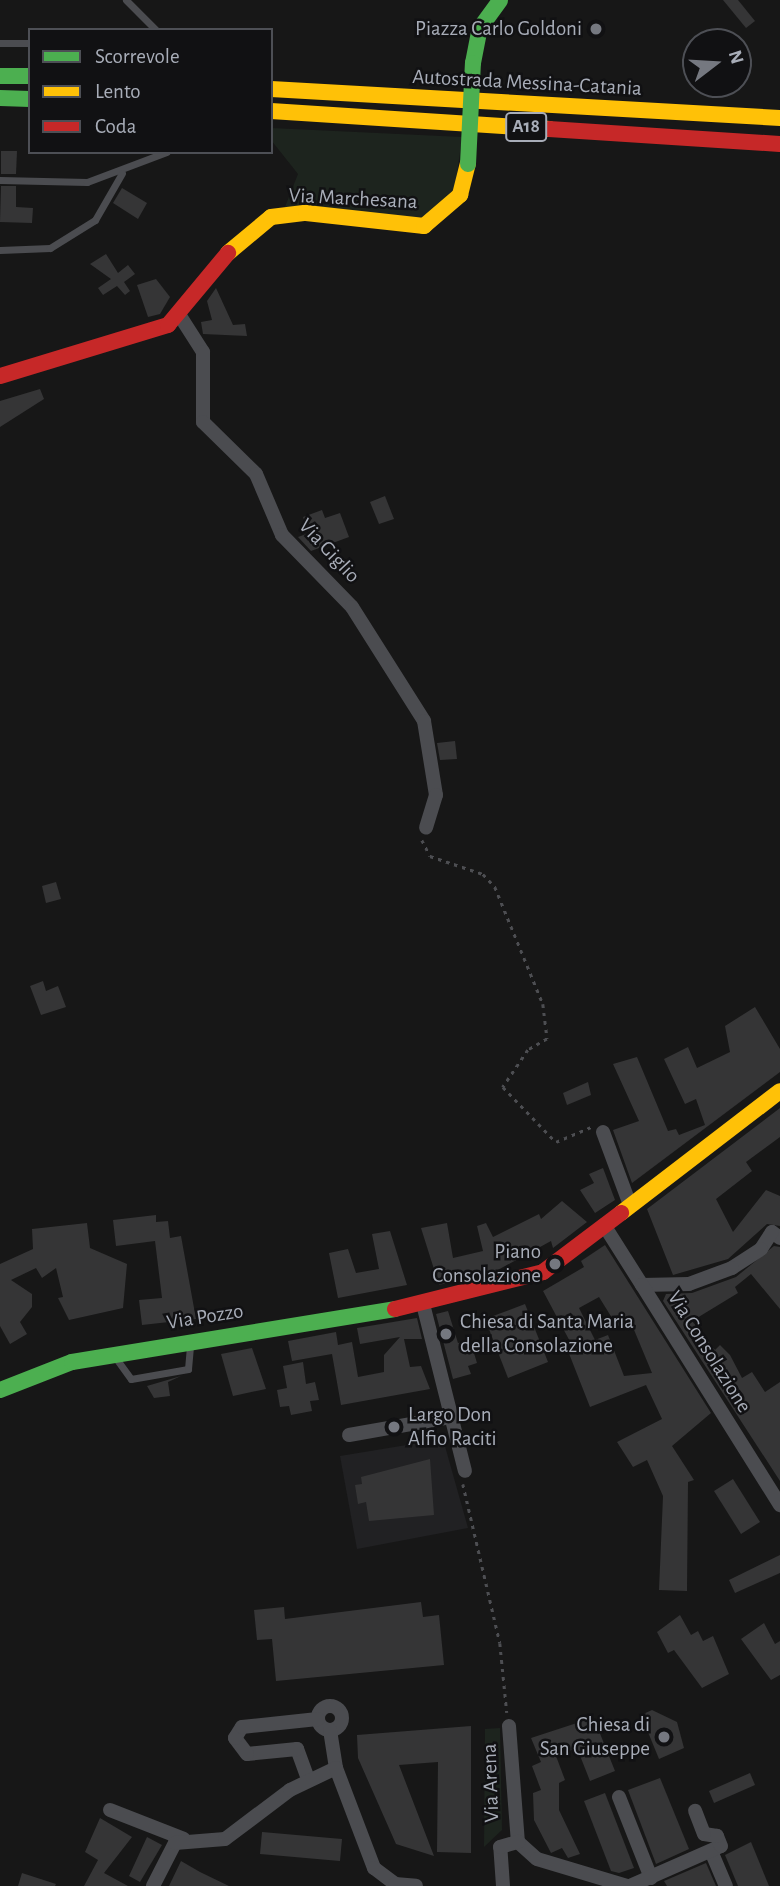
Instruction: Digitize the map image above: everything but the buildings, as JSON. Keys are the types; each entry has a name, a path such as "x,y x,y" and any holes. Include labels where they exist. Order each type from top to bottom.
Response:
{"main road":[{"name":"Via Marchesana","path":"0,376 147,334 180,316 255,225 306,213 424,226 460,195 468,164 473,62 481,28 499,0"},
{"path":"0,76 28,76"},
{"name":"Autostrada Messina-Catania","path":"273,89 780,118"},
{"path":"0,98 28,99"},
{"name":"Autostrada Messina-Catania","path":"273,111 780,144"},
{"name":"Via Pozzo","path":"0,1390 34,1372 113,1353 423,1304 543,1272 780,1091"}],"street":[{"name":"Via Giglio","path":"180,316 203,352 203,422 256,474 282,535 352,607 424,721 436,795 426,827"},
{"path":"603,1132 630,1205"},
{"path":"604,1226 642,1285"},
{"name":"Via Consolazione","path":"780,1238 772,1232 761,1249 711,1276 642,1285 780,1505"},
{"path":"423,1304 465,1471"},
{"path":"349,1435 451,1417"},
{"path":"308,1779 298,1749 247,1754 235,1738 242,1727 318,1719 329,1705 340,1711 341,1724 330,1730"},
{"path":"318,1719 330,1730 336,1768 374,1868 395,1884 416,1886"},
{"name":"Via Arena","path":"509,1726 518,1842 537,1859 628,1886"},
{"path":"110,1810 184,1839 225,1839 308,1779 336,1768"},
{"path":"619,1797 651,1878"},
{"path":"628,1886 721,1846 717,1836 704,1834 695,1811"},
{"path":"153,1886 175,1843 184,1839"},
{"path":"503,1886 500,1847 518,1842"},
{"path":"711,1851 726,1886"}],"lane":[{"path":"126,0 154,28"},
{"path":"0,43 28,43"},
{"path":"273,79 338,93"},
{"path":"273,122 513,136 559,130"},
{"path":"0,180 87,182 122,173 163,154"},
{"path":"0,250 50,248 95,220 122,173"},
{"path":"113,1353 131,1379 187,1369 191,1340"}],"path":[{"path":"426,827 420,847 429,856 482,874 495,887 543,1004 547,1038 528,1050 503,1087 556,1142 591,1127 603,1132"},
{"path":"465,1471 462,1488 500,1643 509,1726"}],"shaded area":[{"path":"273,128 462,137 455,189 425,218 285,207 298,174 273,143"},
{"path":"443,1439 468,1528 357,1549 340,1456"},
{"path":"500,1728 502,1830 484,1847 485,1729"}],"traffic: fast":[{"path":"473,63 480,28 500,0"},
{"path":"468,164 473,63"},
{"path":"0,76 28,76"},
{"path":"0,98 28,99"},
{"path":"0,1390 72,1362 395,1309"}],"traffic: slow":[{"path":"273,89 780,118"},
{"path":"273,111 549,129"},
{"path":"228,253 271,217 306,213 424,226 460,195 468,164"},
{"path":"621,1213 780,1091"}],"traffic: jam":[{"path":"549,129 780,144"},
{"path":"0,376 168,325 228,253"},
{"path":"395,1309 543,1272 621,1213"}],"place":[{"name":"Piazza Carlo Goldoni","path":"596,29"},
{"name":"Piano Consolazione","path":"555,1264"},
{"name":"Chiesa di Santa Maria della Consolazione","path":"446,1334"},
{"name":"Largo Don Alfio Raciti","path":"394,1427"},
{"name":"Chiesa di San Giuseppe","path":"664,1737"}]}
